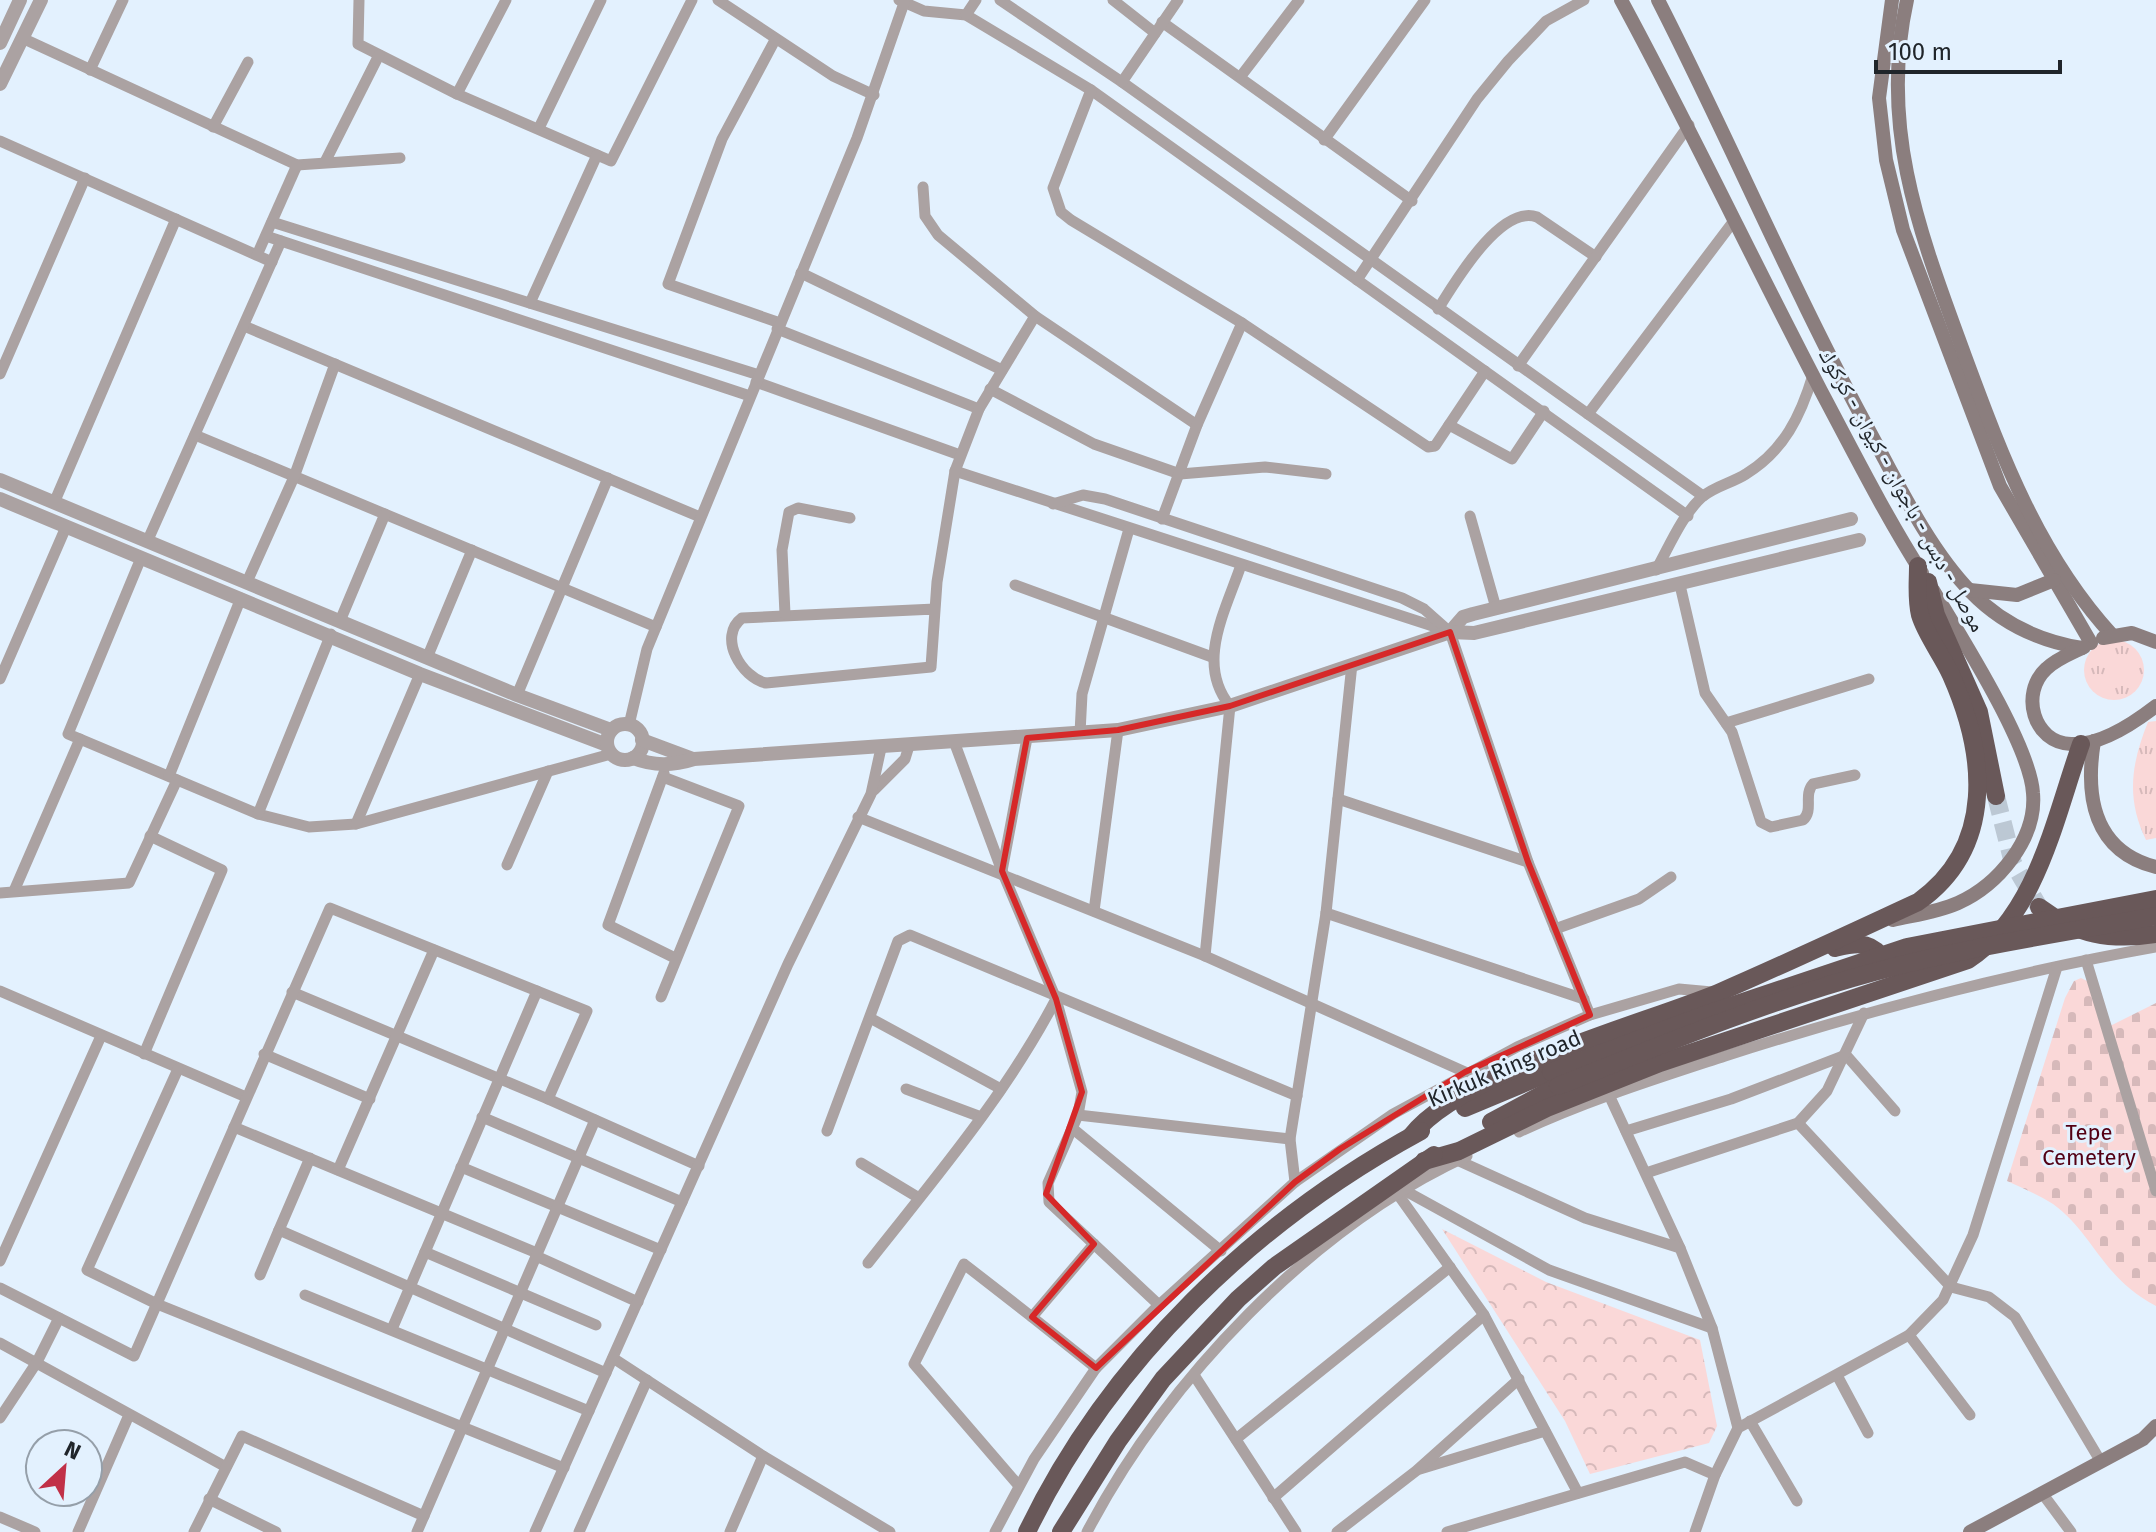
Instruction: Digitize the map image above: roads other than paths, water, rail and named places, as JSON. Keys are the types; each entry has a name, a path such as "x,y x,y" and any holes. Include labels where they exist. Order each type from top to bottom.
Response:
{"highway":[{"path":"1411,1136 1432,1114 1491,1083 1574,1046 1716,993 1786,962 1918,902 1946,880 1967,842 1978,806 1968,721 1951,673 1920,612 1918,566"},
{"path":"1928,582 1936,615 1979,712 1996,796"},
{"path":"1843,1000 1953,967 1994,940 2035,872 2087,743"},
{"name":"Kirkuk Ring road","path":"1061,1532 1118,1441 1163,1379 1238,1299 1274,1267 1424,1161 1555,1079 1707,1014 1907,947 2156,899"},
{"path":"2039,907 2076,931 2091,935 2125,937 2156,934"},
{"name":"Kirkuk Ring road","path":"1027,1532 1074,1449 1139,1359 1250,1245 1411,1136 1475,1104 1654,1048 1871,973 1972,949 2156,916"},
{"path":"1424,1161 1459,1151 1624,1077 1809,1020 1877,976 1881,960 1872,947 1850,944 1786,962"},
{"path":"1238,1299 1254,1311"},
{"path":"1139,1359 1163,1379"}],"main road":[{"name":"موصل - دبس - باجوان - كيوان - كركوك","path":"1621,0 1689,125 1733,222 1881,506 2006,720 2033,790 2032,817 2012,857 1989,884 1959,902 1865,926"},
{"path":"1658,0 1717,115 1842,382 1901,491 1969,590 1993,613 2025,632 2086,645"},
{"path":"1892,0 1879,98 1888,170 1903,230 1990,443 2042,539 2088,607 2112,635"},
{"path":"1907,0 1897,79 1906,177 1919,228 1990,443 2000,486 2054,580 2086,645"},
{"path":"1969,590 1996,596 2017,595 2054,580"},
{"path":"2156,642 2140,634 2112,635 2086,645 2043,672 2034,688 2032,706 2045,733 2057,741 2087,743 2149,715 2156,706"},
{"path":"2006,720 2032,706"},
{"path":"2087,743 2089,787 2094,811 2105,833 2122,851 2156,867"},
{"path":"1970,1532 2149,1438 2156,1426"}],"street":[{"path":"0,43 20,0"},
{"path":"0,84 41,0"},
{"path":"90,70 123,0"},
{"path":"359,0 358,44 457,94 611,161 692,0"},
{"path":"457,94 506,0"},
{"path":"539,128 601,0"},
{"path":"718,0 833,76 874,95"},
{"path":"966,15 976,0"},
{"path":"1000,0 1122,82 1369,261 1703,496"},
{"path":"1113,0 1241,76 1324,140 1412,201"},
{"path":"1122,82 1178,0"},
{"path":"1241,76 1299,0"},
{"path":"1324,140 1425,0"},
{"path":"1357,280 1477,99 1528,37 1546,21 1584,0"},
{"path":"141,558 68,734 258,814 309,827 356,824 548,771 610,743 629,725 656,627 874,95 902,1 924,11 966,15 1091,90 1688,516"},
{"path":"22,38 297,165 400,158"},
{"path":"775,40 722,139 668,284 779,326 979,409"},
{"path":"325,162 379,55"},
{"path":"213,127 248,62"},
{"path":"1091,90 1053,188 1061,212 1242,323 1428,447 1435,446 1485,371"},
{"path":"1518,366 1689,125"},
{"path":"0,141 272,262"},
{"path":"530,303 597,155"},
{"path":"257,255 297,165"},
{"path":"0,374 85,178"},
{"path":"923,187 922,202 929,225 1035,316 1197,425"},
{"path":"1438,309 1486,238 1528,216 1537,217 1596,257"},
{"path":"54,503 176,219"},
{"path":"272,222 757,378 960,455"},
{"path":"1588,414 1733,222"},
{"path":"266,236 750,396"},
{"path":"147,542 281,241"},
{"path":"801,273 1002,370"},
{"path":"935,609 742,618 735,625 734,655 755,680 772,683 928,669 934,660 935,609 955,471 979,409 1035,316"},
{"path":"1162,519 1197,425 1242,323"},
{"path":"244,326 700,517"},
{"path":"247,582 294,477 335,364"},
{"path":"1655,571 1703,496 1747,474 1779,446 1800,415 1813,375"},
{"path":"990,389 1094,444 1180,474 1265,467 1326,474"},
{"path":"1449,425 1501,457 1512,459 1544,411"},
{"path":"195,435 656,627"},
{"path":"955,471 1450,632 1474,633 1859,540"},
{"path":"517,695 608,478"},
{"path":"0,480 247,582 420,674 610,743"},
{"path":"1053,504 1070,497 1092,495 1415,603 1450,632 1528,862 1590,1015"},
{"path":"0,499 241,598 427,658 517,695 610,743 621,760 633,758 739,806 661,997"},
{"path":"785,614 782,550 789,512 798,508 850,518"},
{"path":"258,814 385,514"},
{"path":"1470,516 1496,608"},
{"path":"675,958 608,925 665,771 694,759 955,744 1118,730 1230,706 1450,632 1463,617 1655,571 1851,519"},
{"path":"1,676 66,527"},
{"path":"1080,733 1080,703 1102,615 1129,529"},
{"path":"1209,554 1215,536"},
{"path":"1763,543 1768,562"},
{"path":"427,658 472,550"},
{"path":"1205,956 1230,706 1215,678 1212,657 1241,565"},
{"path":"207,584 213,569"},
{"path":"1015,585 1212,657"},
{"path":"1680,585 1705,693 1726,723 1759,818 1766,826 1803,820 1809,813 1808,792 1813,784 1855,775"},
{"path":"0,893 129,883 173,778 241,598"},
{"path":"1295,1182 1290,1139 1326,913 1352,664"},
{"path":"356,824 420,674"},
{"path":"1726,723 1869,679"},
{"path":"629,725 638,730 642,740 641,751 633,758"},
{"path":"1094,911 1118,730"},
{"path":"1002,871 1027,738"},
{"path":"14,891 80,739"},
{"path":"642,740 694,759"},
{"path":"955,744 1002,871 1056,999 1082,1092 1078,1115 1046,1194 1053,1208 1159,1305"},
{"path":"535,1532 858,817 871,794 905,759 909,746"},
{"path":"871,794 881,748"},
{"path":"507,865 548,771"},
{"path":"1338,799 1528,862"},
{"path":"858,817 1002,871 1205,956 1465,1072"},
{"path":"144,1054 222,870 150,836"},
{"path":"1555,929 1639,899 1671,877"},
{"path":"0,1288 134,1356 330,908 587,1011 548,1099"},
{"path":"1326,913 1584,999"},
{"path":"827,1131 898,941 910,935 1056,999 1297,1096"},
{"path":"1087,1532 1128,1460 1194,1375 1254,1311 1306,1263 1399,1191 1552,1116 1809,1020 1864,1013 2086,960 2156,947"},
{"path":"338,1170 434,950"},
{"path":"2086,960 2156,1191"},
{"path":"1695,1532 1715,1475 1738,1428 1838,1377 1909,1335 1934,1311 1951,1287 1973,1235 2057,967"},
{"path":"995,1532 1019,1486 1096,1368 1159,1305 1295,1182 1365,1132 1465,1072 1590,1015 1679,989 1716,993"},
{"path":"0,991 246,1097"},
{"path":"392,1329 537,991"},
{"path":"292,992 699,1166"},
{"path":"868,1263 1001,1089 1037,1035 1056,999"},
{"path":"1646,1173 1798,1123 1827,1091 1864,1013"},
{"path":"870,1018 1001,1089"},
{"path":"0,1261 101,1036"},
{"path":"264,1054 370,1099"},
{"path":"1846,1055 1895,1111"},
{"path":"1626,1131 1731,1099 1846,1055"},
{"path":"178,1069 87,1270 157,1304 564,1468"},
{"path":"906,1089 981,1117"},
{"path":"1609,1095 1680,1248 1712,1328 1738,1428"},
{"path":"1078,1115 1290,1139"},
{"path":"482,1117 682,1202"},
{"path":"417,1532 595,1120"},
{"path":"1798,1123 1951,1287 1989,1297 2015,1317 2101,1462"},
{"path":"234,1127 441,1213 638,1302"},
{"path":"1072,1128 1221,1251"},
{"path":"260,1275 310,1158"},
{"path":"1457,1160 1585,1218 1680,1248"},
{"path":"861,1163 919,1198"},
{"path":"461,1167 661,1250"},
{"path":"1399,1191 1484,1315 1578,1493"},
{"path":"1399,1191 1549,1270 1712,1328"},
{"path":"279,1230 606,1373"},
{"path":"1032,1317 1094,1244"},
{"path":"425,1252 596,1325"},
{"path":"1019,1486 914,1364 964,1264 1096,1368"},
{"path":"1236,1439 1450,1267"},
{"path":"305,1295 589,1411"},
{"path":"1273,1498 1484,1315"},
{"path":"0,1418 37,1362 59,1318"},
{"path":"1909,1335 1970,1415"},
{"path":"0,1343 226,1467"},
{"path":"613,1358 763,1456 890,1532"},
{"path":"1194,1375 1296,1532"},
{"path":"1838,1377 1868,1433"},
{"path":"1337,1532 1416,1471 1519,1379"},
{"path":"579,1532 647,1380"},
{"path":"78,1532 129,1415"},
{"path":"1750,1421 1797,1501"},
{"path":"1416,1471 1545,1431"},
{"path":"194,1532 242,1436 424,1516"},
{"path":"730,1532 763,1456"},
{"path":"1447,1532 1685,1462 1715,1475"},
{"path":"2042,1493 2071,1532"},
{"path":"209,1499 276,1532"},
{"path":"0,1517 35,1532"}],"tunnel":[{"path":"1996,796 2013,863 2039,907"}],"park label":[{"name":"Tepe Cemetery","path":"2089,1144"}]}
